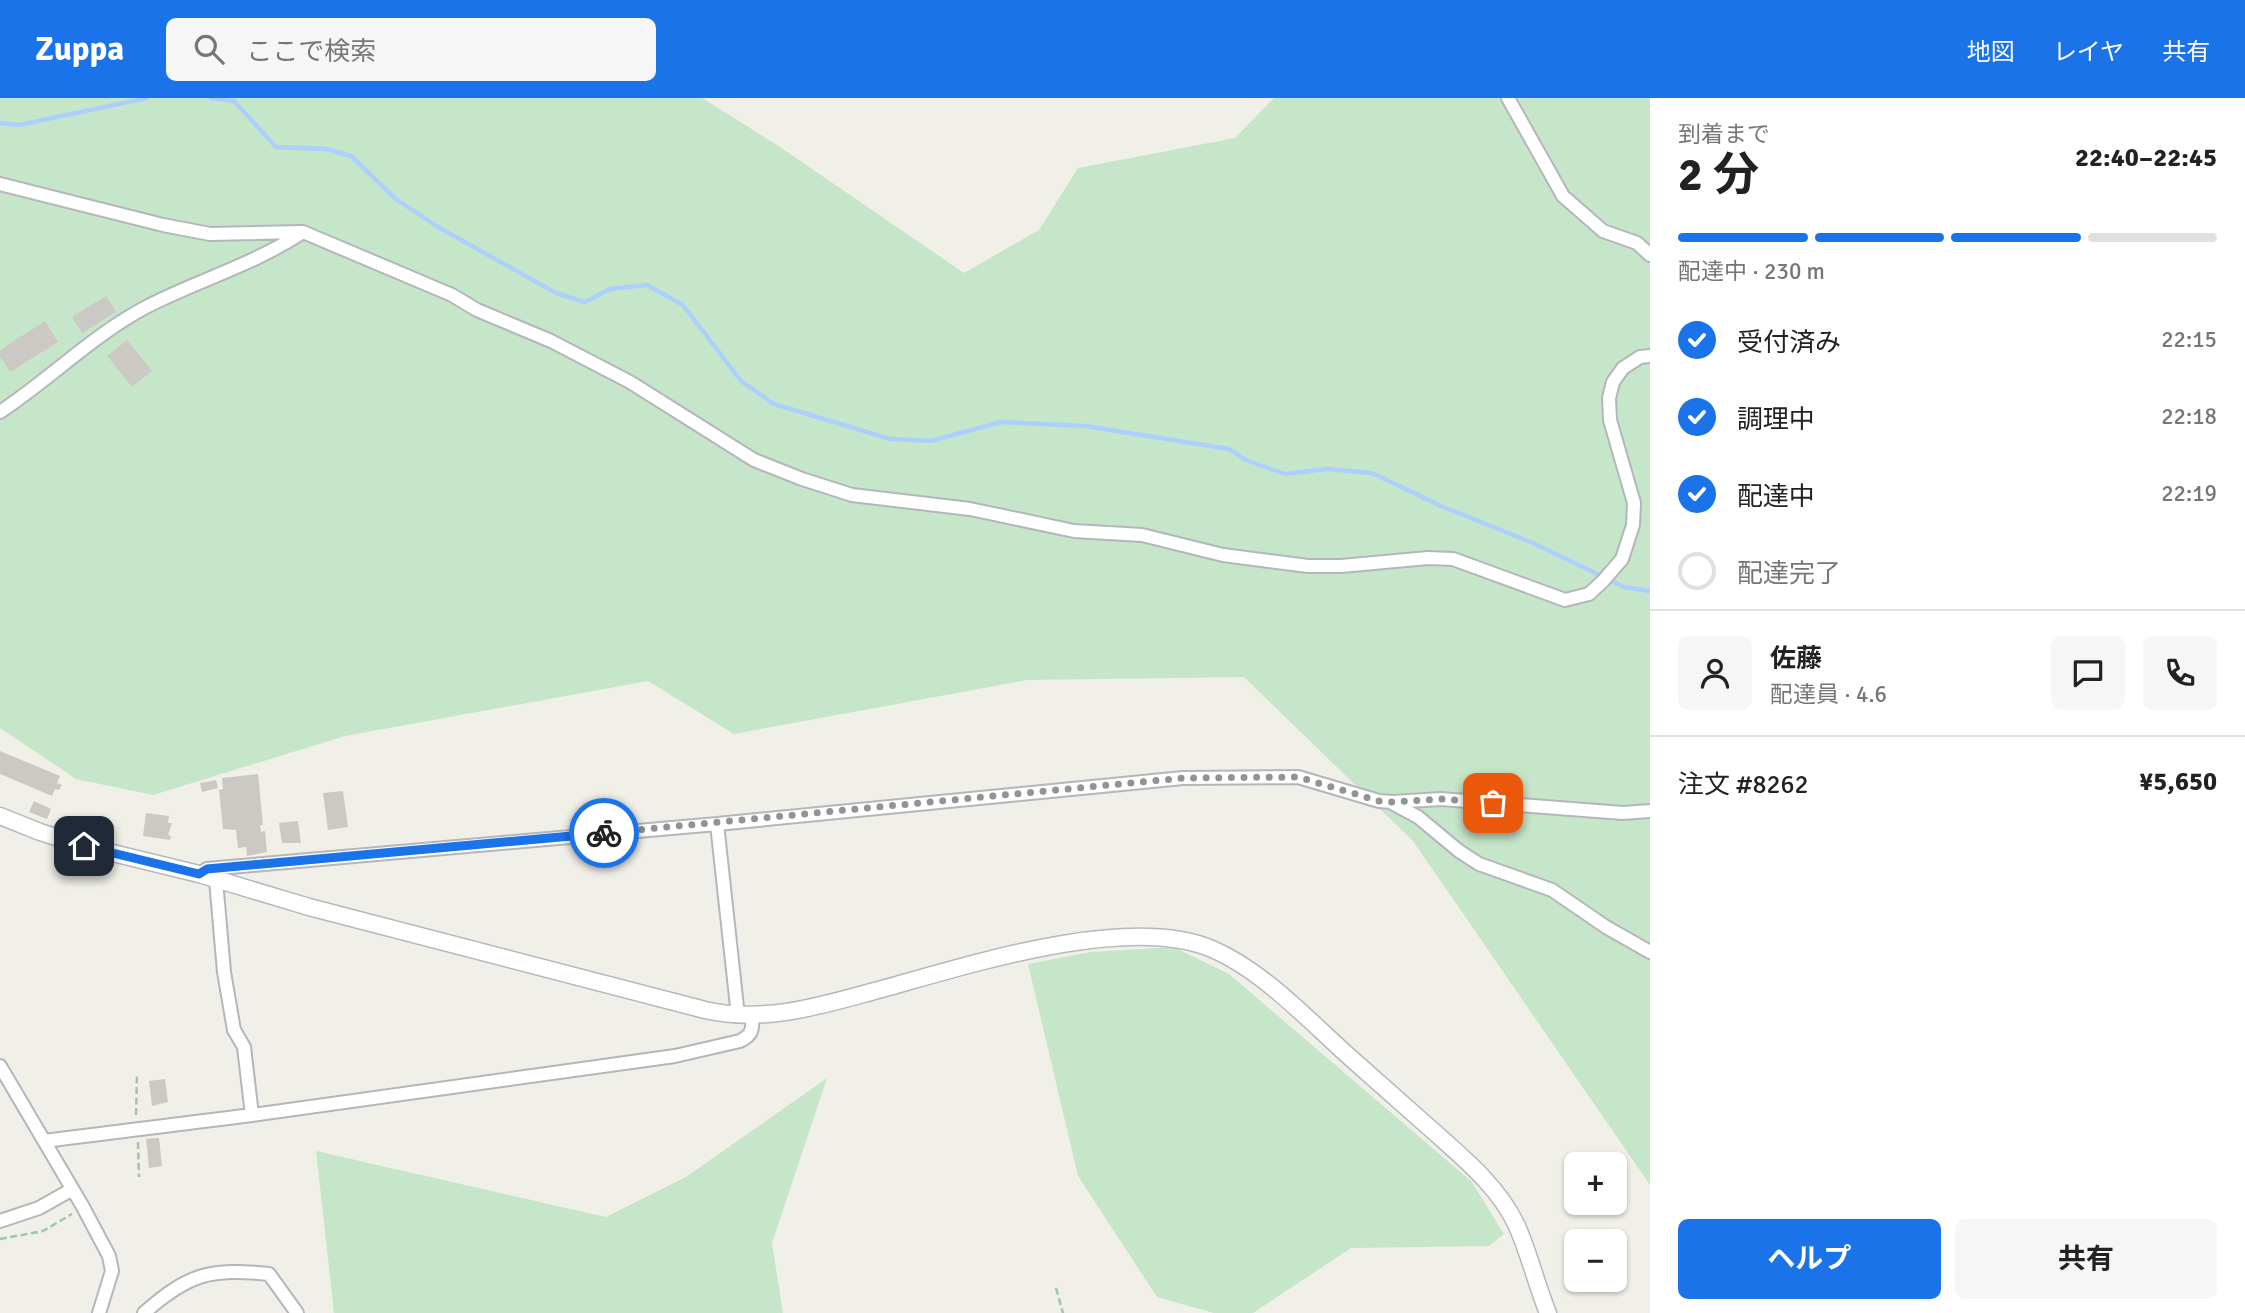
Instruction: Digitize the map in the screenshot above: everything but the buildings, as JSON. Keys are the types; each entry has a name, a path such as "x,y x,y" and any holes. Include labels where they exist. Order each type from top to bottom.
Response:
{"street":[{"path":"1508,98 1563,197 1603,231 1637,243 1650,255"},
{"path":"0,184 163,225 210,234 303,232 452,295 477,310 551,341 630,382 754,460 852,495 970,509 1074,531 1142,535 1223,555 1308,566 1342,566 1428,558 1452,559 1565,600 1589,594 1604,581 1619,563 1633,525 1634,503 1610,420 1609,398 1613,382 1623,368 1640,356 1650,356"},
{"path":"0,412 55,370 148,306 226,273 287,243 303,232"},
{"path":"199,874 207,869 717,824 1183,778 1298,777 1379,801 1392,802 1441,799 1623,813 1650,811"},
{"path":"1392,802 1418,817 1479,864 1552,890 1606,927 1650,952"},
{"path":"0,816 84,846 199,874 692,1007 745,1016 781,1014 984,962 1088,940 1141,937 1193,942 1214,949 1269,985 1458,1153 1494,1191 1515,1223 1548,1313"},
{"path":"44,1141 675,1056 740,1041 749,1036 752,1030 745,1016 717,824"},
{"path":"216,880 224,972 234,1030 244,1047 252,1115"},
{"path":"0,1066 109,1256 111,1271 99,1313"},
{"path":"0,1221 39,1208 71,1190"},
{"path":"145,1313 160,1299 195,1276 237,1271 269,1274 297,1313"}],"path":[{"path":"0,1239 43,1231 83,1207"},
{"path":"1056,1288 1063,1313"}],"green space":[{"path":"0,98 702,98 777,145 964,273 1039,230 1078,168 1235,138 1274,98 1650,98 1650,1185 1413,841 1244,677 1027,680 734,734 648,681 345,736 153,795 76,779 0,728"},
{"path":"1173,947 1229,974 1471,1181 1504,1234 1489,1246 1351,1248 1253,1313 1214,1313 1157,1297 1078,1176 1028,964 1091,952"},
{"path":"827,1078 772,1243 783,1313 334,1313 316,1151 606,1217 686,1177"}],"waterway":[{"path":"0,123 19,125 147,98"},
{"path":"211,98 234,101 276,147 326,149 351,156 396,199 438,227 556,293 585,302 610,289 647,285 683,305 741,381 774,404 890,439 931,441 1001,422 1085,426 1229,449 1246,460 1285,474 1327,469 1372,473 1441,506 1533,543 1624,587 1650,591"}],"way so far":[{"path":"604,833 1183,778 1298,777 1379,801 1441,799 1493,803"}],"route":[{"path":"84,846 199,874 207,869 604,833"}]}
